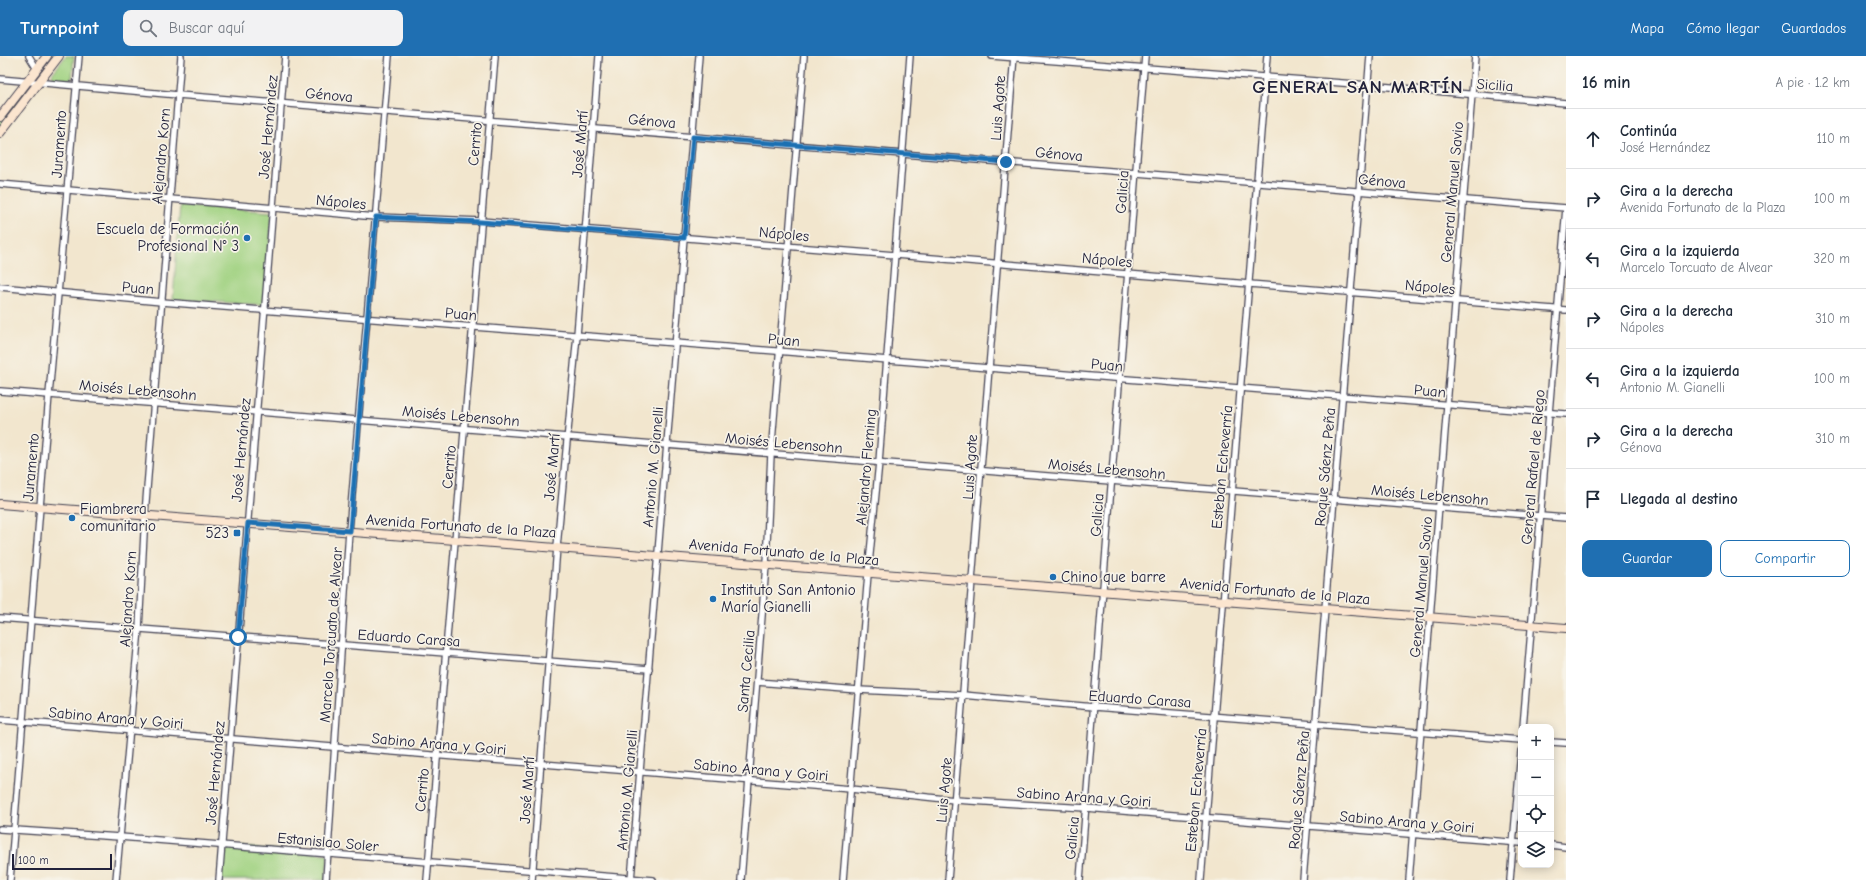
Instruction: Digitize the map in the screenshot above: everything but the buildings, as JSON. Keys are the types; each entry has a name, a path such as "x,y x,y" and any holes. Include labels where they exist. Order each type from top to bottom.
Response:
{"main road":[{"path":"0,117 47,56"},
{"path":"0,133 59,56"},
{"name":"Avenida Fortunato de la Plaza","path":"0,504 145,514 868,574 973,580 1103,592 1566,628"}],"street":[{"path":"29,56 37,69"},
{"name":"Juramento","path":"10,880 48,395 59,293 79,56"},
{"name":"Alejandro Korn","path":"116,880 139,629 145,514 181,56"},
{"name":"José Hernández","path":"219,880 285,56"},
{"name":"Marcelo Torcuato de Alvear","path":"326,880 350,531 389,56"},
{"name":"Cerrito","path":"427,880 495,56"},
{"name":"José Martí","path":"532,880 557,547 566,437 577,335 599,56"},
{"name":"Antonio M. Gianelli","path":"631,879 699,56"},
{"name":"Santa Cecilia","path":"742,880 766,565 771,454 804,56"},
{"name":"Alejandro Fleming","path":"843,880 858,690 879,462 910,56"},
{"name":"Sicilia","path":"992,56 1368,85 1472,96 1566,103"},
{"name":"Galicia","path":"1080,880 1145,56"},
{"name":"Esteban Echeverría","path":"1201,880 1267,56"},
{"name":"Roque Sáenz Peña","path":"1303,880 1370,56"},
{"name":"General Manuel Savio","path":"1409,880 1475,56"},
{"name":"Luis Agote","path":"948,880 1014,57"},
{"name":"Génova","path":"0,79 178,95 1566,208"},
{"name":"Nápoles","path":"0,184 376,217 481,222 585,230 1566,310"},
{"name":"General Rafael de Riego","path":"1523,724 1566,208"},
{"name":"Puan","path":"0,287 367,319 1566,414"},
{"name":"Moisés Lebensohn","path":"0,391 1566,518"},
{"name":"Eduardo Carasa","path":"0,618 649,669"},
{"name":"Eduardo Carasa","path":"757,682 858,690 964,695 1094,707 1518,740"},
{"name":"Sabino Arana y Goiri","path":"0,720 851,789 955,800 1086,808 1518,843"},
{"path":"1554,742 1566,743"},
{"path":"1510,880 1520,760"},
{"name":"Estanislao Soler","path":"0,829 120,837 653,880"},
{"path":"1554,846 1566,847"}],"green space":[{"path":"66,56 74,56 72,78 68,80 54,79 52,74"},
{"path":"28,85 33,86 0,129 0,121"},
{"path":"180,205 272,212 266,305 173,299"},
{"path":"222,845 328,854 326,880 219,880"}],"place":[{"name":"Escuela de Formación Profesional N° 3","path":"247,238"},
{"name":"Fiambrera comunitario","path":"72,518"},
{"name":"523","path":"237,533"},
{"name":"Chino que barre","path":"1053,577"},
{"name":"Instituto San Antonio María Gianelli","path":"713,599"}],"district":[{"name":"GENERAL SAN MARTÍN","path":"1358,86"}],"route":[{"path":"238,637 248,523 350,531 376,217 481,222 684,238 693,137 1006,162"}]}
